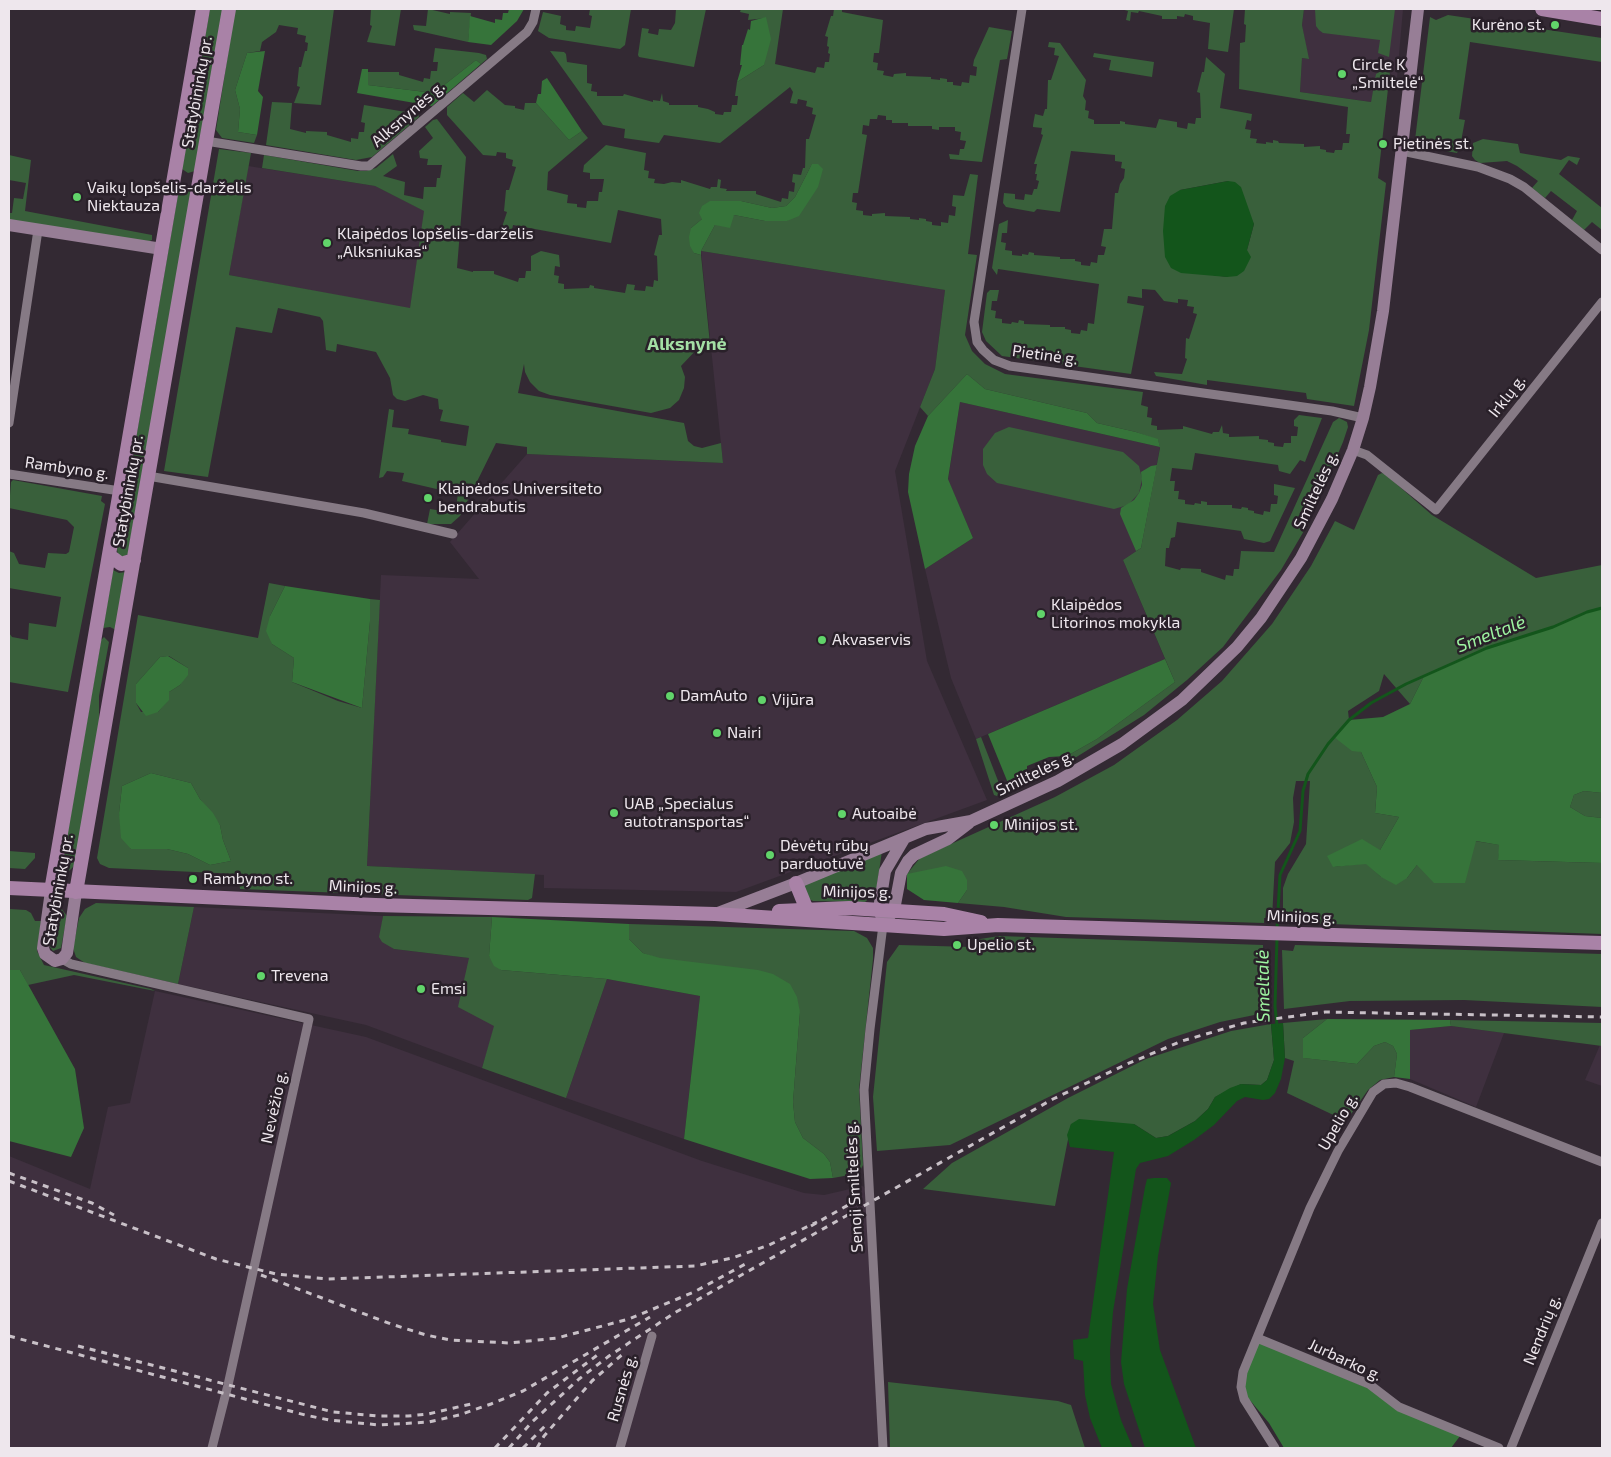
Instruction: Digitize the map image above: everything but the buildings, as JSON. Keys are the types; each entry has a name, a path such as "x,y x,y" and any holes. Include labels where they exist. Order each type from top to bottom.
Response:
{"main road":[{"name":"Statybininkų pr.","path":"52,891 203,9"},
{"name":"Statybininkų pr.","path":"76,892 229,9"},
{"path":"1542,9 1602,19"},
{"path":"174,179 185,177 198,183"},
{"path":"109,556 121,564 134,560"},
{"path":"96,634 109,630 121,639"},
{"path":"796,883 807,910"},
{"name":"Minijos g.","path":"9,888 375,905 715,914 944,929 998,925 1602,943"},
{"name":"Minijos g.","path":"715,914 850,908 944,914 998,925"}],"street":[{"name":"Alksnynės g.","path":"206,141 369,166 527,32 533,22 536,9"},
{"name":"Pietinė g.","path":"1022,9 974,322 977,342 983,350 994,360 1010,366 1332,411 1362,418"},
{"name":"Smiltelės g.","path":"971,821 1050,785 1122,744 1182,700 1237,647 1280,591 1332,500 1353,450 1378,345 1418,9"},
{"path":"1402,151 1478,167 1510,179 1524,186 1602,250"},
{"path":"9,225 162,249"},
{"path":"9,423 38,230"},
{"name":"Irklų g.","path":"1353,450 1367,455 1436,510 1602,302"},
{"name":"Rambyno g.","path":"9,474 120,490"},
{"path":"148,476 364,513 453,534"},
{"path":"715,914 796,883 926,829 971,821"},
{"path":"883,925 901,873 908,861 921,850 948,839 971,821"},
{"path":"887,910 886,871 904,839"},
{"name":"Statybininkų pr.","path":"52,891 43,948 44,954 49,959 55,961 62,959 67,953 76,892"},
{"name":"Senoji Smiltelės g.","path":"883,925 864,1090 883,1448"},
{"name":"Nevėžio g.","path":"62,959 71,964 309,1019 228,1386 212,1448"},
{"name":"Upelio g.","path":"1275,1448 1244,1399 1241,1387 1243,1372 1310,1208 1338,1151 1373,1092 1384,1084 1396,1083 1410,1087 1602,1162"},
{"name":"Nendrių g.","path":"1511,1448 1602,1223"},
{"name":"Rusnės g.","path":"620,1448 652,1336"},
{"name":"Jurbarko g.","path":"1258,1338 1369,1384 1399,1407 1499,1448"}],"shaded area":[{"path":"210,9 223,9 195,171 188,173 182,169"},
{"path":"235,9 334,9 321,105 294,103 300,87 297,86 299,67 301,67 305,51 307,51 308,43 305,42 306,36 297,34 298,28 279,25 276,32 262,42 260,51 247,53 235,90 240,109 238,132 257,135 254,143 222,138 216,130"},
{"path":"371,9 401,9 395,46 367,42 372,26 370,25"},
{"path":"428,9 450,14 450,12 471,13 468,42 414,30 413,25 426,26"},
{"path":"509,9 524,9 517,21 491,45 468,42 470,16 495,23 495,19 502,20 503,13 508,13"},
{"path":"590,9 631,9 625,45 620,49 549,38 538,31 543,12 561,16 560,24 566,26 566,30 575,31 576,26 590,28 592,16 589,15"},
{"path":"676,9 706,9 694,67 639,57 638,55 642,28 649,29 648,33 658,35 659,29 671,30 675,23"},
{"path":"741,9 783,9 775,64 815,73 817,67 824,68 825,62 829,62 828,37 825,36 831,16 833,16 834,9 842,9 842,12 883,20 879,53 874,53 873,62 878,63 877,70 884,71 883,75 893,77 894,74 906,73 906,76 931,77 931,79 940,80 940,78 947,79 947,82 953,82 953,85 961,86 962,82 969,83 970,75 976,76 977,67 973,66 974,60 989,27 1012,31 1007,59 1000,60 982,162 950,159 949,154 959,155 960,149 964,149 966,141 960,140 961,132 955,131 955,127 939,127 939,130 932,129 932,126 908,126 908,123 892,123 892,120 886,120 886,116 878,115 877,119 870,119 869,126 863,125 862,134 867,135 858,193 853,193 852,202 857,203 856,210 863,211 863,215 872,216 872,214 885,213 885,216 910,217 910,219 919,220 919,218 926,219 926,221 932,222 932,225 941,226 941,222 948,223 949,215 955,216 956,207 952,206 953,195 964,196 970,174 978,175 968,254 977,255 965,335 972,351 985,364 1005,374 1143,392 1141,405 1148,407 1147,417 1152,418 1151,425 1157,426 1157,430 1183,429 1183,426 1212,434 1213,432 1219,432 1222,425 1223,433 1229,434 1229,437 1259,436 1259,439 1274,443 1274,446 1283,447 1284,443 1291,443 1291,436 1297,436 1298,427 1294,426 1294,420 1299,415 1322,418 1305,462 1300,460 1290,474 1279,471 1278,465 1195,453 1192,470 1172,468 1170,481 1175,481 1174,491 1179,491 1178,499 1185,500 1185,504 1201,504 1201,501 1207,502 1207,505 1232,505 1232,508 1248,508 1248,510 1254,511 1254,513 1263,515 1264,511 1270,512 1271,504 1277,504 1278,496 1274,495 1274,484 1295,488 1270,541 1264,543 1244,539 1241,531 1177,522 1175,537 1171,538 1169,548 1166,548 1165,566 1180,570 1181,568 1201,569 1201,572 1225,580 1226,575 1233,576 1234,569 1239,569 1241,551 1274,552 1333,422 1339,418 1347,422 1348,427 1343,442 1308,524 1281,570 1223,647 1187,680 1144,715 1070,761 1067,756 1097,739 1175,682 1123,560 1141,548 1160,448 1158,440 1136,432 1097,423 1087,413 985,389 967,374 928,416 920,407 935,369 945,290 701,251 715,225 734,215 765,221 787,221 812,164 795,197 786,206 772,208 741,201 702,219 691,228 694,253 701,255 710,344 699,347 681,366 685,377 684,388 679,400 670,408 651,413 550,395 539,391 530,382 525,372 524,364 518,393 684,423 688,441 694,446 702,448 721,443 723,463 527,454 527,447 496,443 460,516 451,524 427,524 430,509 455,513 458,494 402,481 404,473 387,471 383,477 379,478 389,409 394,410 392,427 409,429 408,434 441,440 441,442 466,446 469,426 440,421 443,410 439,409 438,399 423,395 405,401 397,399 393,395 390,378 376,352 337,344 336,352 326,350 323,321 320,317 278,308 272,333 236,327 208,477 164,471 219,149 251,153 229,275 410,308 424,211 375,186 262,168 264,155 366,171 376,168 393,154 397,166 383,176 405,182 404,195 423,199 424,187 436,187 437,178 440,178 442,165 427,165 428,159 420,158 419,151 433,138 425,127 437,119 466,157 457,268 473,272 494,271 494,274 518,282 519,278 525,278 526,271 531,271 531,256 541,251 559,255 560,267 555,266 554,275 559,276 558,283 564,284 564,289 589,288 590,285 594,286 594,288 625,293 627,284 635,285 634,290 645,291 646,286 653,287 654,280 658,281 657,256 654,255 659,235 662,235 661,219 618,210 611,243 513,225 512,230 502,227 507,212 504,211 506,190 509,190 516,167 512,166 513,160 506,158 506,153 497,152 496,156 483,155 447,115 447,107 463,93 474,102 487,90 505,105 515,106 515,108 524,110 525,103 536,103 569,140 582,131 588,138 548,172 547,190 568,195 567,203 577,204 577,207 586,208 587,201 598,201 604,179 590,179 590,173 583,172 584,165 606,145 646,153 644,170 649,171 648,178 655,179 654,183 681,183 681,180 710,189 711,187 717,187 718,179 721,180 720,188 727,189 726,191 756,191 756,194 781,202 782,198 788,199 789,191 794,192 793,174 801,175 803,168 805,168 806,139 809,139 816,115 812,114 813,108 806,106 807,101 798,99 797,104 790,103 793,92 790,87 720,143 664,135 659,143 624,138 625,129 603,125 550,51 564,52 567,62 587,65 587,83 592,84 591,91 597,92 597,96 623,96 624,94 653,102 653,100 660,101 662,93 663,101 669,103 669,105 698,105 698,107 715,112 715,114 723,115 724,112 731,112 732,105 737,105 738,96 735,96 737,82 764,65 766,18 748,20 749,14 740,12"},
{"path":"1121,9 1234,9 1228,52 1208,49 1210,23 1193,20 1193,16 1185,14 1184,17 1177,16 1177,19 1162,19 1162,16 1139,11 1138,13 1131,12 1130,21 1126,20 1128,11"},
{"path":"1245,9 1304,9 1302,25 1309,59 1302,58 1300,92 1371,102 1376,74 1382,70 1390,71 1378,178 1386,183 1369,330 1354,406 1307,399 1306,393 1207,380 1207,385 1156,376 1154,372 1182,374 1187,359 1185,358 1186,338 1189,339 1197,314 1193,313 1194,307 1187,306 1188,300 1178,299 1178,303 1164,301 1155,290 1142,289 1142,298 1128,296 1127,303 1144,306 1131,374 1002,356 986,341 982,332 987,293 990,290 999,290 997,301 992,301 991,310 996,311 995,318 1002,319 1002,323 1018,323 1019,320 1024,321 1024,324 1065,327 1065,329 1071,330 1071,333 1080,334 1081,330 1087,331 1088,323 1094,324 1099,284 998,269 997,275 992,268 999,224 1008,220 1007,233 1002,233 1001,242 1006,243 1005,250 1012,251 1012,255 1028,255 1029,252 1034,253 1034,255 1060,257 1060,259 1075,259 1075,261 1081,262 1081,265 1090,266 1091,262 1097,263 1098,255 1104,255 1106,247 1101,246 1104,229 1112,229 1115,193 1118,193 1124,178 1125,169 1121,168 1122,162 1115,161 1115,155 1071,151 1060,212 1037,209 1034,212 1006,207 1003,203 1004,193 1015,194 1015,199 1024,200 1025,194 1032,195 1034,189 1037,189 1039,181 1036,180 1037,174 1035,174 1037,164 1034,164 1043,135 1041,134 1042,128 1033,127 1033,125 1035,114 1043,116 1045,109 1047,109 1048,80 1051,80 1059,56 1054,55 1055,48 1048,47 1049,42 1060,43 1086,80 1083,96 1086,101 1085,110 1089,111 1088,118 1094,120 1094,124 1120,124 1120,121 1125,122 1125,124 1156,128 1159,119 1177,122 1177,127 1187,129 1188,123 1195,124 1196,118 1201,118 1200,93 1197,92 1202,72 1204,72 1206,57 1225,74 1220,108 1252,114 1251,121 1247,120 1245,129 1251,130 1250,138 1257,139 1256,143 1273,143 1273,140 1279,143 1304,144 1304,147 1320,146 1320,149 1326,150 1326,152 1334,153 1335,150 1342,150 1343,143 1349,143 1350,134 1346,134 1348,107 1239,89 1240,43 1245,42 1246,25 1244,24","holes":["1228,181 1254,224 1247,250 1227,277 1206,274 1180,190"]},
{"path":"1304,9 1403,9 1397,78 1385,70 1378,72 1371,102 1300,92 1302,58 1308,59 1302,25"},
{"path":"1315,9 1395,9 1389,57 1378,53 1380,40 1323,33 1316,26"},
{"path":"1448,15 1602,38 1602,62 1470,42 1459,119 1465,120 1460,147 1457,153 1423,147 1415,140 1430,17 1436,20"},
{"path":"766,17 771,39 764,65 737,82 742,65 740,65 742,45 748,29 750,30 751,21"},
{"path":"435,48 479,53 486,55 487,59 481,64 476,60 434,93 368,85 368,72 399,72 399,75 423,82 424,78 430,79 431,71 437,71 438,62 433,62"},
{"path":"265,51 258,91 263,97 257,135 238,132 240,109 235,90 247,53"},
{"path":"1094,53 1154,62 1152,77 1109,70 1111,60 1093,57"},
{"path":"476,60 481,64 432,106 357,93 362,69 368,69 368,85 434,93"},
{"path":"547,78 582,131 569,140 536,103 538,94 541,94 542,81"},
{"path":"272,102 292,103 290,129 306,133 306,131 327,132 327,135 351,142 351,138 358,139 359,132 364,132 365,123 361,122 364,105 418,114 419,117 372,157 356,160 266,145"},
{"path":"1483,139 1518,144 1520,153 1561,160 1568,156 1580,158 1577,165 1569,160 1559,174 1602,208 1602,230 1592,222 1584,230 1572,220 1577,211 1551,191 1545,198 1532,188 1538,181 1517,166 1507,161 1480,163 1475,160 1472,156 1473,143"},
{"path":"9,155 31,160 25,211 152,235 152,240 147,242 9,220 9,213 12,213 14,198 23,199 26,183 9,180"},
{"path":"812,164 818,164 823,169 818,187 799,216 787,221 765,221 734,215 730,228 715,225 701,251 701,255 694,253 690,246 689,237 691,228 702,219 699,213 702,206 710,201 741,201 772,208 786,206 795,197"},
{"name":"Klaipėdos lopšelis-darželis „Alksniukas“","path":"248,166 375,186 425,211 410,309 229,275"},
{"path":"1228,181 1235,182 1241,187 1254,224 1247,250 1251,257 1244,271 1237,276 1227,277 1181,273 1171,268 1165,257 1163,231 1165,206 1170,196 1180,190"},
{"path":"181,189 187,189 191,193 128,554 123,557 118,555 117,549 178,194"},
{"path":"701,251 945,290 935,369 895,471 927,661 987,800 736,892 544,888 544,875 367,866 381,575 479,579 450,542 527,454 723,463"},
{"path":"967,374 985,389 1087,413 1097,423 1158,439 1160,447 960,402 948,479 973,538 925,569 908,492 909,474 915,446 928,416"},
{"name":"Klaipėdos Litorinos mokykla","path":"960,402 1160,447 1141,548 1123,560 1165,659 976,739 951,678 925,569 973,538 948,480"},
{"path":"1009,427 1123,452 1139,466 1142,479 1139,493 1128,505 1114,509 997,483 987,474 983,465 983,449 995,433"},
{"path":"1157,465 1141,548 1136,551 1120,514 1121,508 1134,500 1139,493 1142,485 1141,472"},
{"path":"1382,473 1432,515 1536,578 1602,565 1602,608 1587,612 1553,627 1487,648 1424,676 1410,704 1384,674 1379,691 1348,711 1349,720 1334,737 1361,752 1377,787 1375,813 1399,817 1380,850 1333,867 1366,863 1381,877 1407,878 1417,865 1475,841 1500,845 1498,860 1602,863 1602,934 1303,923 1299,919 1283,918 1283,888 1288,874 1306,844 1310,781 1296,781 1293,798 1294,822 1290,843 1275,862 1272,918 1264,918 1264,923 1066,917 1004,907 958,903 967,890 907,874 920,858 1055,797 1114,765 1177,720 1222,681 1272,624 1311,566 1335,521 1354,530 1378,475"},
{"path":"13,480 102,496 101,501 105,504 68,692 9,682 9,633 12,637 28,640 29,623 56,627 61,597 9,588 9,551 14,553 19,564 45,568 48,553 66,554 69,552 74,527 67,520 9,508 11,482"},
{"path":"113,570 119,573 126,572 116,630 110,627 103,628"},
{"path":"269,583 285,586 270,616 272,644 294,658 292,682 338,701 362,708 370,621 370,599 380,600 367,866 535,874 532,898 528,900 240,889 238,874 109,868 100,864 97,858 138,615 258,638","holes":["169,656 188,668 180,685 169,692 168,700 158,712 141,712 136,703 136,684 160,657","151,773 191,783 200,799 220,825 223,840 231,861 210,865 188,854 167,849 131,849 119,813 122,786"]},
{"path":"285,586 370,599 370,621 362,708 292,682 294,658 272,644 266,631 270,616"},
{"path":"1602,608 1602,793 1584,791 1574,795 1570,807 1585,816 1602,818 1602,863 1498,860 1499,845 1476,841 1465,883 1434,883 1417,865 1407,878 1396,885 1381,877 1366,864 1333,867 1327,856 1362,839 1380,850 1399,817 1375,813 1377,787 1361,752 1352,751 1334,737 1349,720 1383,717 1410,704 1424,676 1487,648 1553,627 1587,612"},
{"path":"104,637 109,642 99,696 99,730 75,865 69,871 64,866 63,859 101,640"},
{"path":"168,656 188,668 188,675 180,685 169,692 169,700 158,712 146,716 136,703 136,684 160,657"},
{"path":"1165,659 1175,682 1097,739 1067,756 1049,757 1027,766 1027,769 1008,783 988,734"},
{"path":"981,737 1002,791 997,796 994,795 976,739"},
{"path":"151,773 191,783 200,799 213,813 220,825 223,840 231,861 210,865 188,854 167,849 131,849 121,838 119,813 122,786"},
{"path":"1584,791 1602,793 1602,818 1585,816 1570,807 1574,795"},
{"path":"9,851 35,853 35,858 25,869 9,868"},
{"path":"882,851 876,892 865,902 813,901 807,898 800,886"},
{"path":"946,866 962,871 967,880 967,890 958,903 924,900 907,889 907,874"},
{"path":"96,903 194,907 178,984 85,963 76,957 73,948 79,918 85,909"},
{"path":"194,907 383,916 380,937 394,949 469,958 495,1026 482,1068 366,1025 178,984"},
{"path":"61,908 67,916 61,948 53,951 50,947 54,914"},
{"path":"9,909 26,910 31,913 35,921 41,921 37,951 44,965 155,991 74,975 28,985 20,970 9,970"},
{"path":"383,916 492,917 489,956 501,970 607,979 566,1098 482,1068 494,1026 458,1007 469,958 394,949 382,942 379,937"},
{"path":"492,917 629,924 629,939 643,953 660,958 758,970 773,974 790,984 797,997 800,1012 793,1102 795,1122 803,1138 824,1154 830,1162 833,1178 810,1179 684,1139 700,996 607,979 501,970 494,966 489,956"},
{"path":"629,924 854,931 867,938 873,948 873,959 859,1089 863,1165 861,1169 855,1174 833,1178 830,1162 824,1154 803,1138 795,1122 793,1102 800,1012 643,953 629,939"},
{"path":"999,936 1263,945 1263,950 1269,950 1269,1012 1220,1022 1168,1039 950,1145 877,1151 873,1097 887,962 899,945 972,947 987,944 973,943 974,940"},
{"path":"1295,945 1602,954 1602,1007 1464,1000 1350,1001 1284,1009 1282,950 1293,951"},
{"path":"9,970 20,970 75,1069 84,1128 71,1157 9,1141"},
{"path":"607,979 700,996 684,1139 566,1098"},
{"path":"155,991 366,1037 702,1161 804,1193 824,1195 863,1186 865,1189 879,1448 9,1448 9,1156 90,1189 108,1107 130,1103"},
{"path":"1327,1019 1303,1038 1304,1058 1357,1064 1374,1046 1385,1042 1393,1046 1397,1054 1394,1077 1380,1080 1368,1090 1346,1121 1287,1093 1294,1061 1285,1058 1283,1023"},
{"path":"1327,1019 1450,1020 1451,1026 1410,1030 1410,1079 1394,1077 1397,1054 1393,1046 1385,1042 1374,1046 1357,1064 1303,1058 1303,1038"},
{"path":"1450,1020 1602,1023 1602,1046 1451,1026"},
{"path":"1283,1023 1285,1058 1281,1079 1275,1093 1269,1099 1245,1097 1237,1101 1214,1125 1194,1140 1168,1156 1140,1163 1136,1169 1113,1312 1110,1351 1111,1384 1121,1420 1133,1448 1102,1448 1090,1418 1085,1395 1083,1361 1074,1359 1073,1340 1088,1338 1114,1152 1070,1147 1067,1135 1071,1124 1079,1119 1134,1124 1156,1138 1168,1136 1195,1121 1208,1109 1215,1097 1230,1088 1241,1084 1261,1085 1267,1080 1274,1060 1271,1024"},
{"path":"1271,1024 1274,1060 1267,1080 1261,1085 1241,1084 1215,1097 1208,1109 1195,1121 1168,1136 1156,1138 1134,1124 1071,1124 1055,1206 923,1189 952,1163 1068,1098 1146,1059 1231,1031"},
{"path":"1451,1026 1504,1033 1476,1107 1410,1079 1409,1030"},
{"path":"1600,1045 1602,1046 1602,1086 1585,1080"},
{"path":"1167,1178 1171,1183 1158,1256 1153,1304 1160,1350 1196,1448 1145,1448 1124,1384 1121,1362 1127,1289 1145,1187 1147,1179"},
{"path":"1259,1342 1370,1389 1460,1436 1451,1448 1284,1448 1269,1423 1244,1393 1245,1374"},
{"path":"888,1382 1058,1401 1071,1405 1085,1448 890,1448"}],"waterway":[{"name":"Smeltalė","path":"1277,929 1280,875 1300,831 1303,791 1308,774 1328,744 1349,720 1371,703 1406,684 1487,648 1553,627 1587,612 1602,608"},
{"name":"Smeltalė","path":"1277,938 1275,1006 1277,1026"}],"railway":[{"path":"509,1448 532,1422 579,1379 609,1356 676,1312 1053,1099 1127,1064 1182,1041 1244,1023 1325,1012 1602,1017"},
{"path":"9,1173 92,1203 114,1215"},
{"path":"9,1181 216,1259 276,1274 328,1279 695,1266 732,1258 769,1245 817,1222"},
{"path":"811,1226 857,1200"},
{"path":"261,1275 391,1324 426,1335 450,1340 510,1343 557,1338 629,1319 694,1292 749,1262"},
{"path":"9,1336 305,1415 329,1420 379,1425 429,1422 459,1415 491,1404 523,1391 650,1317"},
{"path":"78,1346 333,1412 379,1416 408,1416 428,1414 471,1404"},
{"path":"495,1448 547,1393 600,1353"},
{"path":"537,1448 544,1436 592,1381 624,1353"},
{"path":"523,1448 546,1425"}],"place":[{"name":"Kurėno st.","path":"1555,25"},
{"name":"Circle K „Smiltelė“","path":"1342,74"},
{"name":"Pietinės st.","path":"1383,144"},
{"name":"Vaikų lopšelis-darželis Niektauza","path":"77,197"},
{"name":"Klaipėdos lopšelis-darželis „Alksniukas“","path":"327,243"},
{"name":"Klaipėdos Universiteto bendrabutis","path":"428,498"},
{"name":"Klaipėdos Litorinos mokykla","path":"1041,614"},
{"name":"Akvaservis","path":"822,640"},
{"name":"DamAuto","path":"670,696"},
{"name":"Vijūra","path":"762,700"},
{"name":"Nairi","path":"717,733"},
{"name":"UAB „Specialus autotransportas“","path":"614,813"},
{"name":"Autoaibė","path":"842,814"},
{"name":"Minijos st.","path":"994,825"},
{"name":"Dėvėtų rūbų parduotuvė","path":"770,855"},
{"name":"Rambyno st.","path":"193,879"},
{"name":"Upelio st.","path":"957,945"},
{"name":"Trevena","path":"261,976"},
{"name":"Emsi","path":"421,989"}],"district":[{"name":"Alksnynė","path":"687,344"}]}
